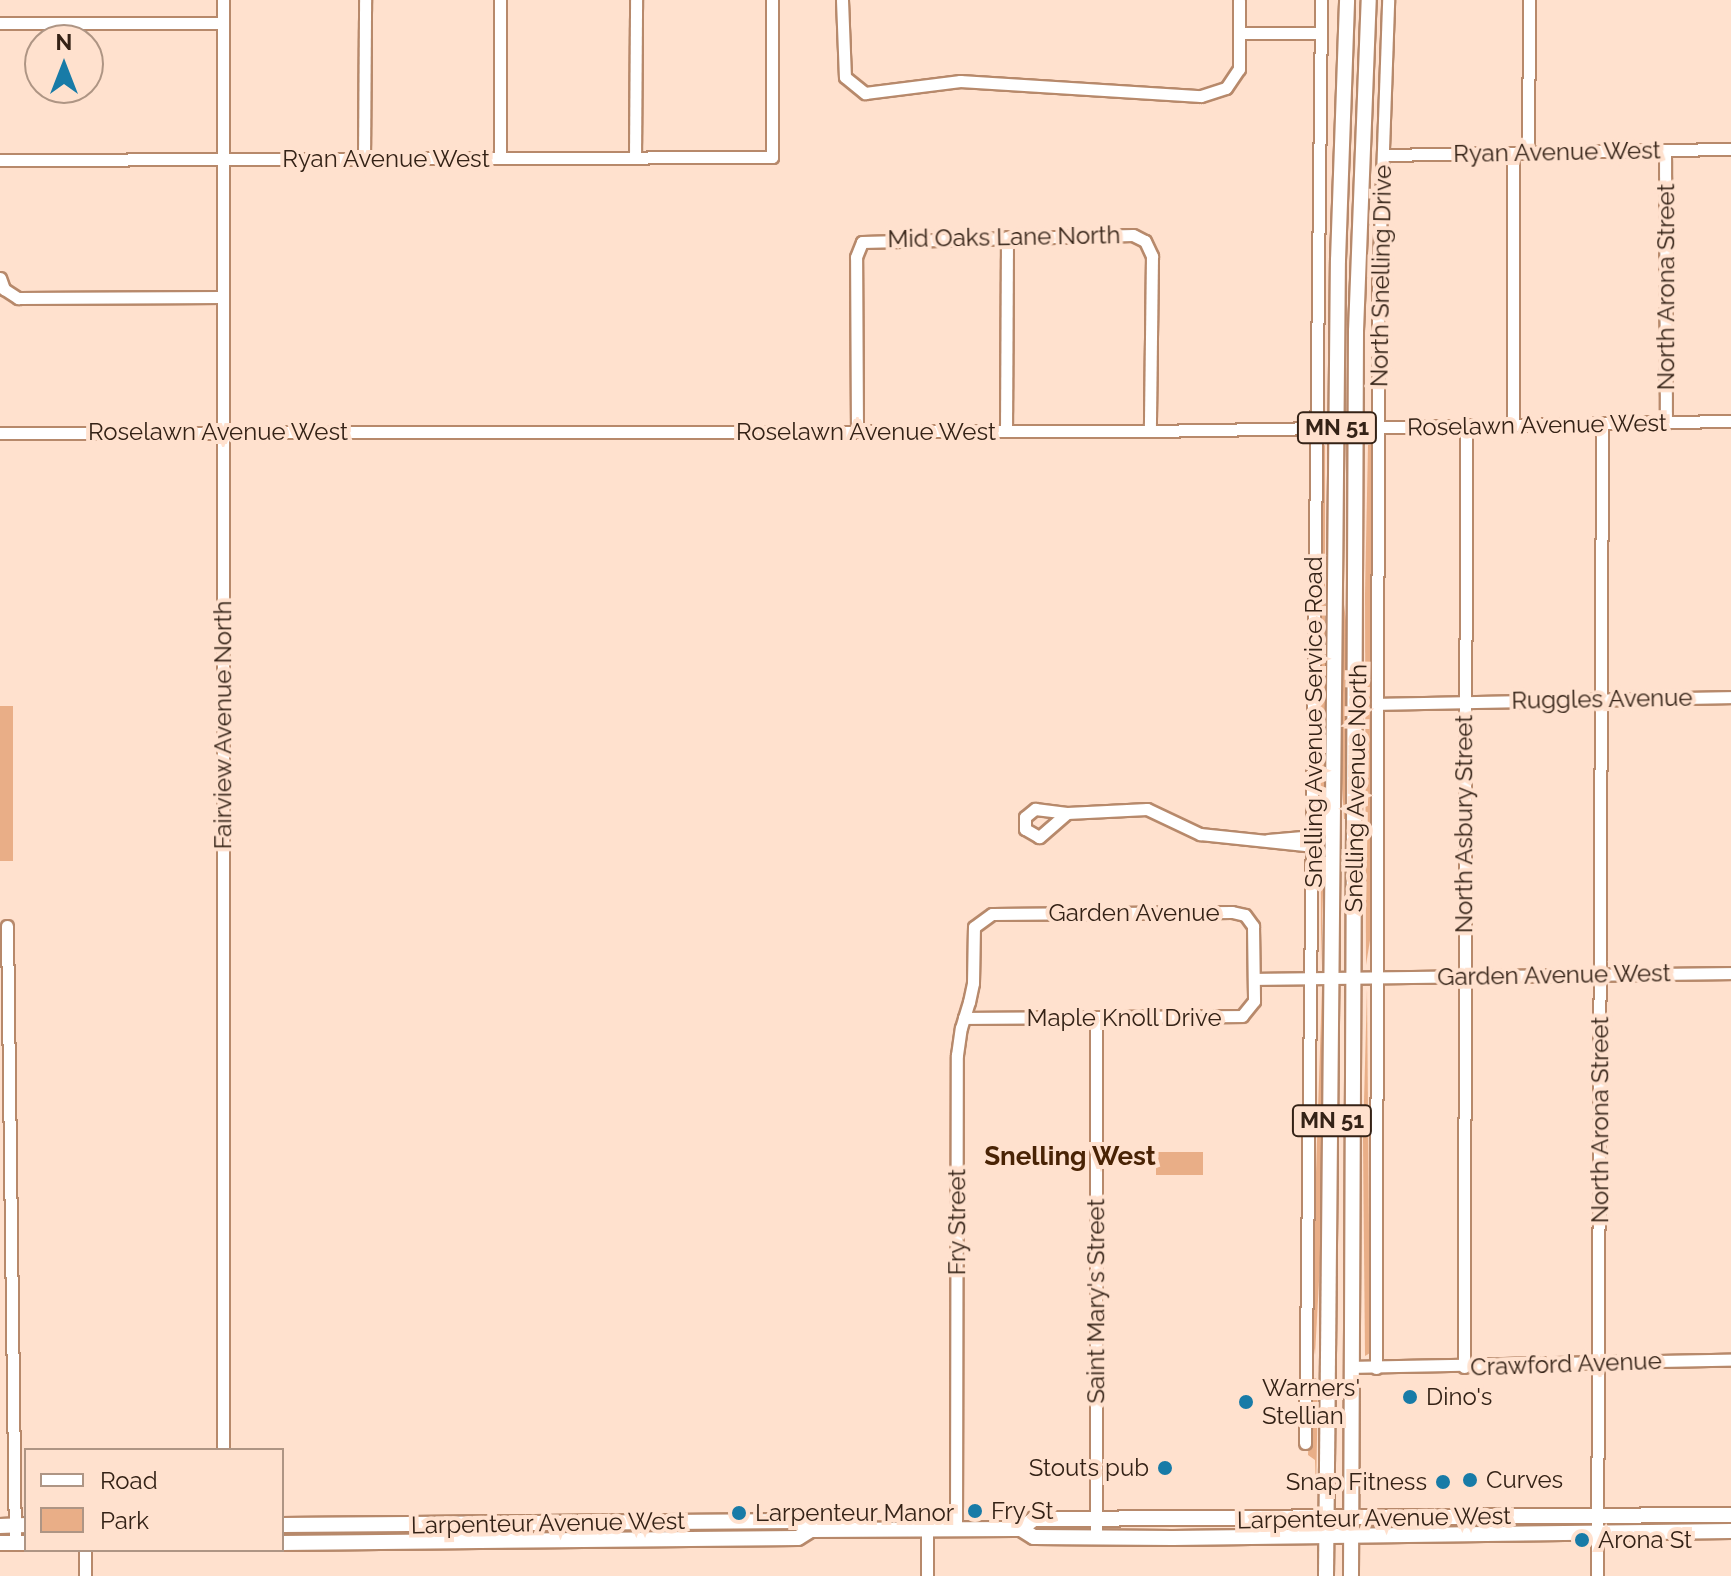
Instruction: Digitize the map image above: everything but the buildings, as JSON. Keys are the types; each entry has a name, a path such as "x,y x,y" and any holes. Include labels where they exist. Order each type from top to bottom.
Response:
{"main road":[{"name":"Snelling Avenue North","path":"1326,1576 1337,428 1347,0"},
{"name":"Snelling Avenue North","path":"1351,1576 1357,428 1369,0"},
{"path":"1330,1329 1340,1362 1352,1367"},
{"name":"Larpenteur Avenue West","path":"1021,1529 1034,1519 1731,1515"},
{"name":"Larpenteur Avenue West","path":"284,1525 798,1521 811,1530"},
{"path":"532,1524 532,1542"},
{"name":"Larpenteur Avenue West","path":"284,1543 798,1538 811,1530 927,1529 1021,1529 1034,1537 1731,1531"}],"street":[{"name":"Fairview Avenue North","path":"223,0 223,1448"},
{"path":"364,159 365,0"},
{"path":"500,0 500,158"},
{"path":"635,157 636,0"},
{"name":"Ryan Avenue West","path":"0,160 772,157 772,0"},
{"path":"842,1 845,77 865,93 960,81 1211,95 1235,78 1240,33 1239,0"},
{"name":"Snelling Avenue Service Road","path":"1305,1443 1314,979 1315,428 1321,0"},
{"name":"North Snelling Drive","path":"1376,1368 1379,428 1388,0"},
{"path":"1528,153 1529,0"},
{"path":"0,23 223,23"},
{"path":"1240,33 1321,33"},
{"name":"Ryan Avenue West","path":"1383,155 1731,149"},
{"name":"North Arona Street","path":"1665,150 1666,423"},
{"path":"1513,153 1513,426"},
{"name":"Mid Oaks Lane North","path":"857,431 858,247 872,239 1133,235 1149,246 1150,431"},
{"path":"1006,431 1007,237"},
{"path":"0,278 9,294 23,298 222,297"},
{"name":"Roselawn Avenue West","path":"0,433 1150,431 1731,421"},
{"name":"North Arona Street","path":"1597,1576 1602,424"},
{"name":"North Asbury Street","path":"1464,1367 1466,426"},
{"name":"Ruggles Avenue","path":"1377,704 1731,697"},
{"path":"1067,813 1147,809 1200,834 1314,841"},
{"name":"Garden Avenue","path":"979,919 992,914 1239,913 1253,926 1254,979"},
{"name":"Fry Street","path":"956,1529 957,1078 979,919"},
{"path":"7,926 14,1543"},
{"name":"Garden Avenue West","path":"1376,976 1731,973"},
{"path":"1254,979 1354,979 1376,976"},
{"name":"Maple Knoll Drive","path":"964,1018 1242,1016 1254,1001 1254,979"},
{"name":"Saint Mary's Street","path":"1096,1018 1096,1537"},
{"name":"Crawford Avenue","path":"1352,1367 1731,1360"},
{"path":"1305,1367 1330,1367"},
{"path":"927,1529 927,1576"},
{"path":"85,1552 85,1576"}],"green space":[{"path":"1373,444 1371,934 1366,965 1365,594 1368,445"},
{"path":"1325,445 1325,818 1321,967 1320,472 1321,447"},
{"path":"1342,589 1349,644 1348,819 1344,819 1341,765"},
{"path":"0,706 13,706 13,861 0,861"},
{"path":"1322,988 1323,1207 1315,1355 1311,1327"},
{"path":"1367,988 1370,1353 1365,1356 1363,1140"},
{"path":"1156,1152 1203,1152 1203,1175 1156,1175"},
{"path":"1315,1378 1318,1380 1316,1496 1315,1460 1308,1455 1311,1382"}],"place":[{"name":"Dino's","path":"1410,1397"},
{"name":"Warners' Stellian","path":"1246,1402"},
{"name":"Stouts pub","path":"1165,1468"},
{"name":"Curves","path":"1470,1480"},
{"name":"Snap Fitness","path":"1443,1482"},
{"name":"Fry St","path":"975,1511"},
{"name":"Larpenteur Manor","path":"739,1513"},
{"name":"Arona St","path":"1582,1540"}],"district":[{"name":"Snelling West","path":"1070,1157"}]}
